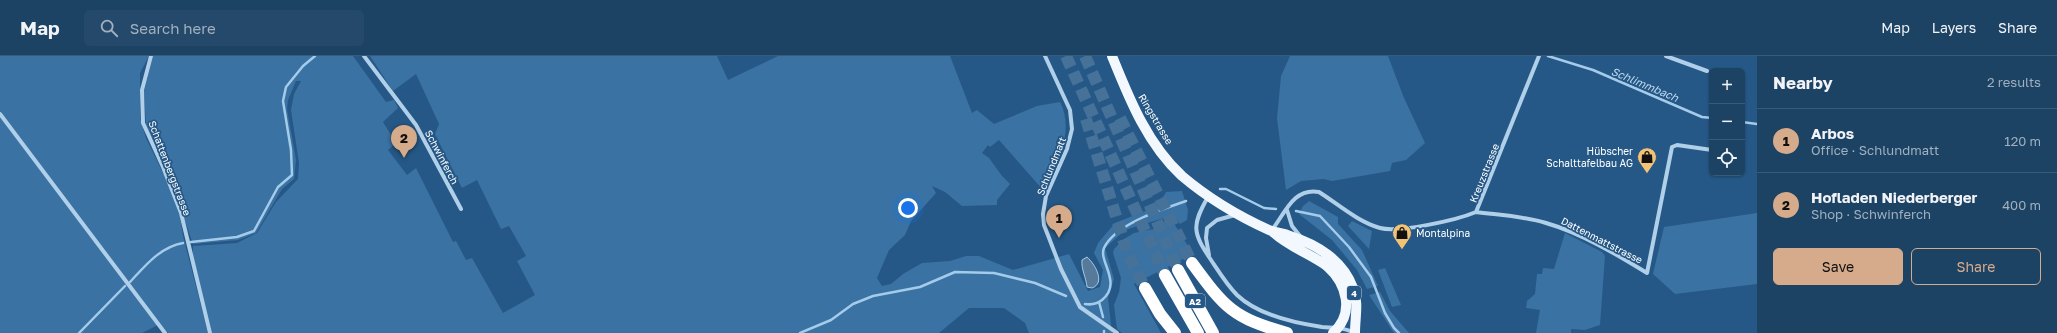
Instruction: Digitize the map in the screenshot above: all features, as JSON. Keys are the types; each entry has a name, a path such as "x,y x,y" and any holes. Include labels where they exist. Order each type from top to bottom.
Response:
{"highway":[{"path":"1192,263 1221,302 1244,319 1287,333"},
{"name":"A2","path":"1178,270 1213,333"},
{"name":"A2","path":"1165,275 1198,333"},
{"path":"1145,288 1160,314 1175,333"}],"main road":[{"name":"Ringstrasse","path":"1112,56 1132,106 1146,129 1169,162 1208,196"},
{"name":"4","path":"1208,196 1237,214 1271,231 1304,241 1344,272 1354,291 1357,306 1355,333"},
{"name":"4","path":"1271,231 1283,242 1330,262 1340,283 1346,301 1343,320 1333,333"}],"street":[{"name":"Schattenbergstrasse","path":"151,56 142,90 143,123 163,167 180,213 210,333"},
{"name":"Schwinferch","path":"364,56 416,124 461,209"},
{"name":"Schlundmatt","path":"1045,56 1068,105 1072,129 1067,149 1045,203 1043,214 1044,225 1061,269 1080,307 1117,333"},
{"name":"Kreuzstrasse","path":"1271,231 1296,196 1310,190 1319,192 1367,223 1380,228 1397,229 1450,221 1476,212 1539,56"},
{"path":"1666,56 1707,71"},
{"path":"0,114 165,333"},
{"name":"Dattenmattstrasse","path":"1476,212 1528,219 1555,226 1581,237 1647,273 1672,147 1677,145 1709,150"},
{"path":"1208,196 1198,214 1195,227 1199,242 1232,289 1247,303 1284,318 1322,327 1349,330 1355,333"},
{"path":"1287,210 1292,226 1304,241"},
{"path":"1210,259 1206,238 1207,228 1217,220 1237,214"}],"shaded area":[{"path":"0,56 149,56 140,73 140,118 146,138 164,175 180,216 183,236 208,333 168,333 160,324 142,333 0,333"},
{"path":"153,56 353,56 386,102 394,100 398,108 383,122 396,143 388,150 407,175 416,168 453,242 456,241 466,260 472,258 503,313 535,295 517,261 526,256 509,226 501,229 477,180 462,188 435,134 439,124 416,74 393,91 370,56 717,56 728,80 778,56 950,56 972,113 977,110 994,124 1037,106 1060,102 1066,124 1065,135 1063,147 1046,190 1043,190 999,140 990,147 988,145 982,153 989,158 1010,184 997,200 997,205 962,206 945,192 932,186 936,193 911,221 905,235 889,250 877,278 882,286 891,284 903,274 922,263 950,261 966,256 979,256 1013,270 1069,254 1088,291 1100,287 1103,270 1094,253 1098,243 1115,223 1158,206 1166,192 1182,191 1188,210 1187,220 1180,224 1174,215 1131,228 1124,231 1105,248 1114,279 1108,298 1112,333 1029,333 1025,323 1004,308 969,308 939,333 212,333 193,256 193,246 237,243 257,233 276,202 298,179 299,163 291,110 294,94 301,81 296,81 288,100 287,109 296,160 294,179 282,189 256,233 238,240 193,244 167,169 146,126 144,91"},
{"path":"1290,56 1388,56 1404,98 1425,143 1406,160 1392,163 1390,171 1332,181 1324,179 1301,181 1286,190 1277,118 1281,76"},
{"path":"1309,201 1338,217 1338,224 1362,250 1378,286 1367,289 1357,270 1332,240 1299,214 1303,206"},
{"path":"1757,213 1757,284 1675,294 1653,274 1664,227"},
{"path":"1170,217 1193,254 1134,284 1161,333 1122,333 1117,329 1114,305 1119,292 1121,278 1113,253 1114,249 1124,239 1134,233 1154,229"},
{"path":"1352,221 1372,231 1369,249 1348,226"},
{"path":"1565,233 1602,252 1605,256 1600,325 1585,330 1571,329 1571,333 1536,333 1540,310 1526,308 1527,301 1535,294 1537,274 1542,274 1543,268 1554,269"},
{"path":"1087,257 1096,269 1099,278 1096,286 1092,288 1087,287 1082,267 1082,260"},
{"path":"1385,268 1401,305 1392,307 1378,270"},
{"path":"1380,292 1390,311 1409,333 1394,333 1369,295"}],"waterway":[{"path":"191,242 237,237 254,231 278,187 292,175 291,150 283,101 286,87 303,66 315,56"},
{"name":"Schlimmbach","path":"1548,56 1593,70 1702,117 1709,118"},
{"name":"Schlimmbach","path":"1745,122 1757,124"},
{"path":"1220,189 1226,189 1264,208 1276,209"},
{"path":"1085,304 1098,302 1108,293 1110,280 1103,253 1104,248 1110,239 1140,218 1186,201"},
{"path":"1296,211 1320,216 1349,247 1371,277 1385,313 1394,328 1399,333"},
{"path":"130,282 160,253 175,245 183,243"},
{"path":"800,333 831,320 853,304 873,296 920,287 955,272 994,273 1035,283 1066,296"},
{"path":"79,333 125,286"},
{"path":"1099,302 1103,317"}],"tunnel":[{"path":"1066,56 1165,275"},
{"path":"1085,56 1178,270"},
{"path":"1120,118 1192,263"},
{"path":"1086,119 1128,255 1145,288"}],"place":[{"name":"Hofladen Niederberger","path":"404,158"},
{"name":"Hübscher Schalttafelbau AG","path":"1647,174"},
{"name":"Arbos","path":"1059,238"},
{"name":"Montalpina","path":"1402,250"}]}
